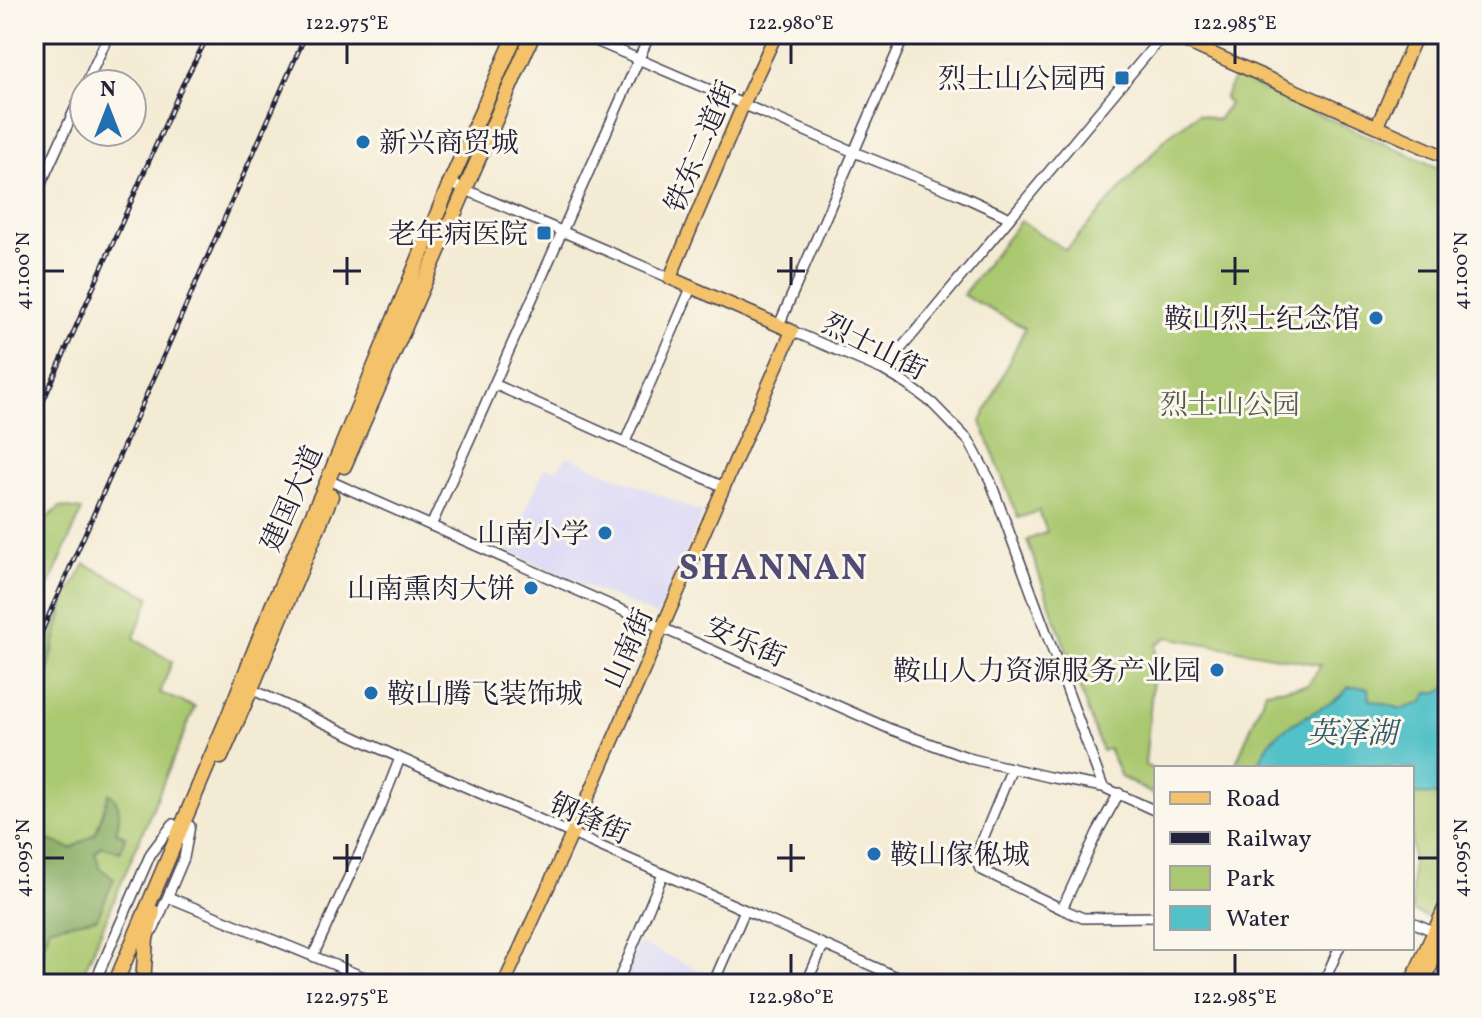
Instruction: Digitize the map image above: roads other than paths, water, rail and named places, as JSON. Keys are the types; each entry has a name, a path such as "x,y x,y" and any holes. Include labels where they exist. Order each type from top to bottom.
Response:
{"highway":[{"name":"建国大道","path":"143,984 146,939 152,915 166,891 190,826 251,689 450,183 516,34"},
{"name":"建国大道","path":"115,984 273,604 332,482 533,34"},
{"path":"104,984 238,670 273,604"}],"main road":[{"name":"铁东二道街","path":"670,278 776,34"},
{"path":"1166,34 1448,158"},
{"path":"1377,126 1417,34"},
{"name":"烈士山街","path":"670,278 792,331"},
{"name":"山南街","path":"504,984 792,331"},
{"path":"1423,984 1444,933 1448,900"},
{"path":"1410,984 1444,933"}],"street":[{"path":"94,68 109,34"},
{"path":"580,34 1010,218"},
{"path":"431,526 650,34"},
{"path":"779,325 905,34"},
{"path":"883,370 1166,34"},
{"path":"34,199 68,124"},
{"name":"烈士山街","path":"450,183 670,278"},
{"path":"625,442 691,288"},
{"name":"烈士山街","path":"792,331 883,370 908,385 932,403 969,441 990,480 1103,787"},
{"path":"494,384 724,487"},
{"name":"安乐街","path":"332,482 890,729 972,759 1103,787 1154,810"},
{"name":"钢锋街","path":"251,689 913,984"},
{"path":"313,956 400,758"},
{"path":"1012,768 975,858 980,869 1083,918 1154,917"},
{"path":"1062,909 1119,793"},
{"path":"94,984 151,853 173,824"},
{"path":"617,984 663,874"},
{"path":"150,984 153,931 166,891 381,984"},
{"path":"713,984 745,910"},
{"path":"1414,923 1444,933"},
{"path":"806,984 823,946"},
{"path":"1323,984 1338,950"}],"water":[{"name":"英泽湖","path":"1349,687 1368,688 1370,700 1402,709 1422,703 1428,693 1448,688 1448,795 1414,794 1414,766 1258,766 1267,746 1281,732"}],"railway":[{"path":"34,422 182,86 209,34"},
{"path":"34,649 306,34"}],"place":[{"name":"烈士山公园西","path":"1122,78"},
{"name":"新兴商贸城","path":"363,142"},
{"name":"老年病医院","path":"544,233"},
{"name":"鞍山烈士纪念馆","path":"1376,318"},
{"name":"山南小学","path":"605,533"},
{"name":"山南熏肉大饼","path":"531,588"},
{"name":"鞍山人力资源服务产业园","path":"1217,670"},
{"name":"鞍山腾飞装饰城","path":"371,693"},
{"name":"鞍山傢俬城","path":"874,854"}],"district":[{"name":"SHANNAN","path":"774,566"}],"park label":[{"name":"烈士山公园","path":"1230,404"}]}
